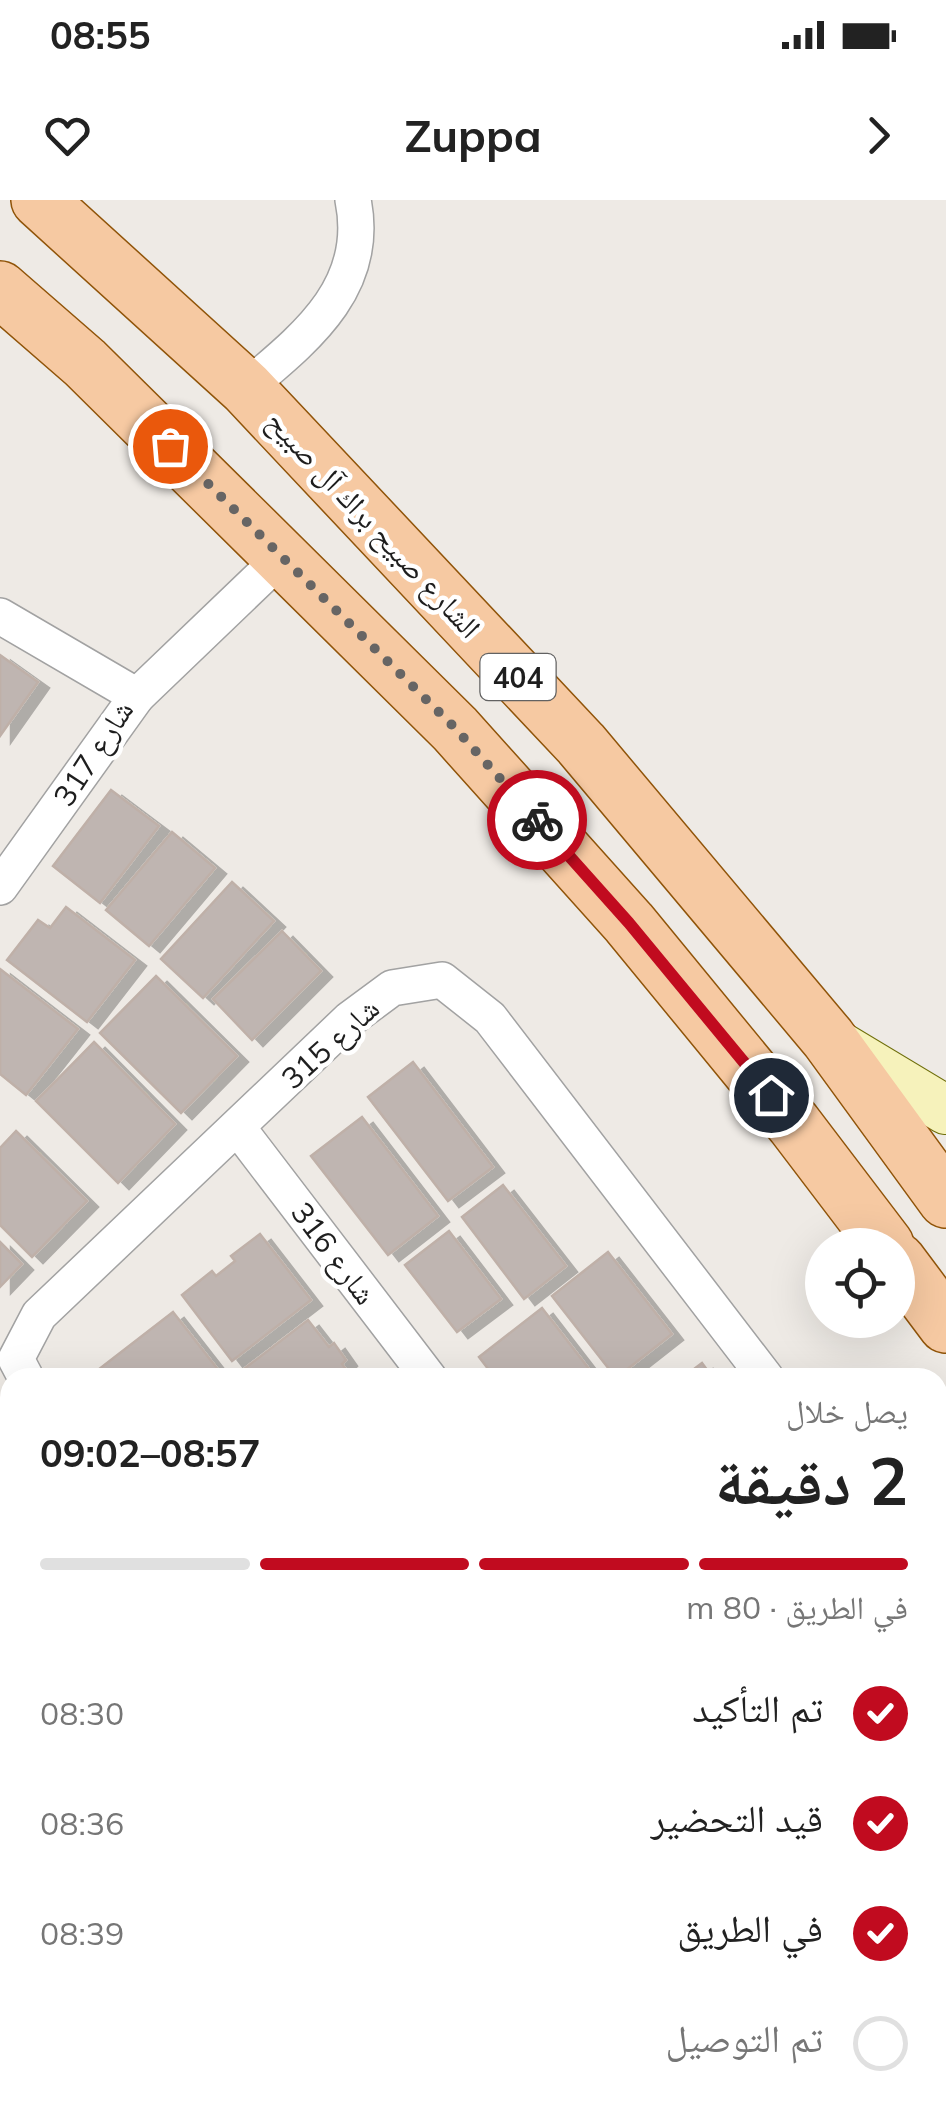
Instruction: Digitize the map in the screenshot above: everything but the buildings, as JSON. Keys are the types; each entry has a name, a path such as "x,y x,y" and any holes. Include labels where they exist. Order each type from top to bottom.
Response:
{"main road":[{"name":"الشارع صبيح براك آل صبيح","path":"39,200 246,388 581,744 828,1038 946,1200"},
{"name":"404","path":"0,289 85,363 455,728 629,923 794,1124 873,1228"},
{"path":"915,1284 946,1325"}],"street":[{"path":"246,388 309,334 330,308 346,276 354,242 353,200"},
{"path":"137,696 282,557"},
{"name":"شارع 317","path":"0,616 137,696 0,887"},
{"name":"شارع 315","path":"21,1368 16,1359 39,1314 350,1019 392,988 442,980 490,1018 758,1368"},
{"path":"828,1038 946,1110"},
{"name":"شارع 316","path":"238,1128 421,1368"}],"way so far":[{"path":"170,446 455,728 537,820"}],"route":[{"path":"537,820 629,923 771,1095"}]}
